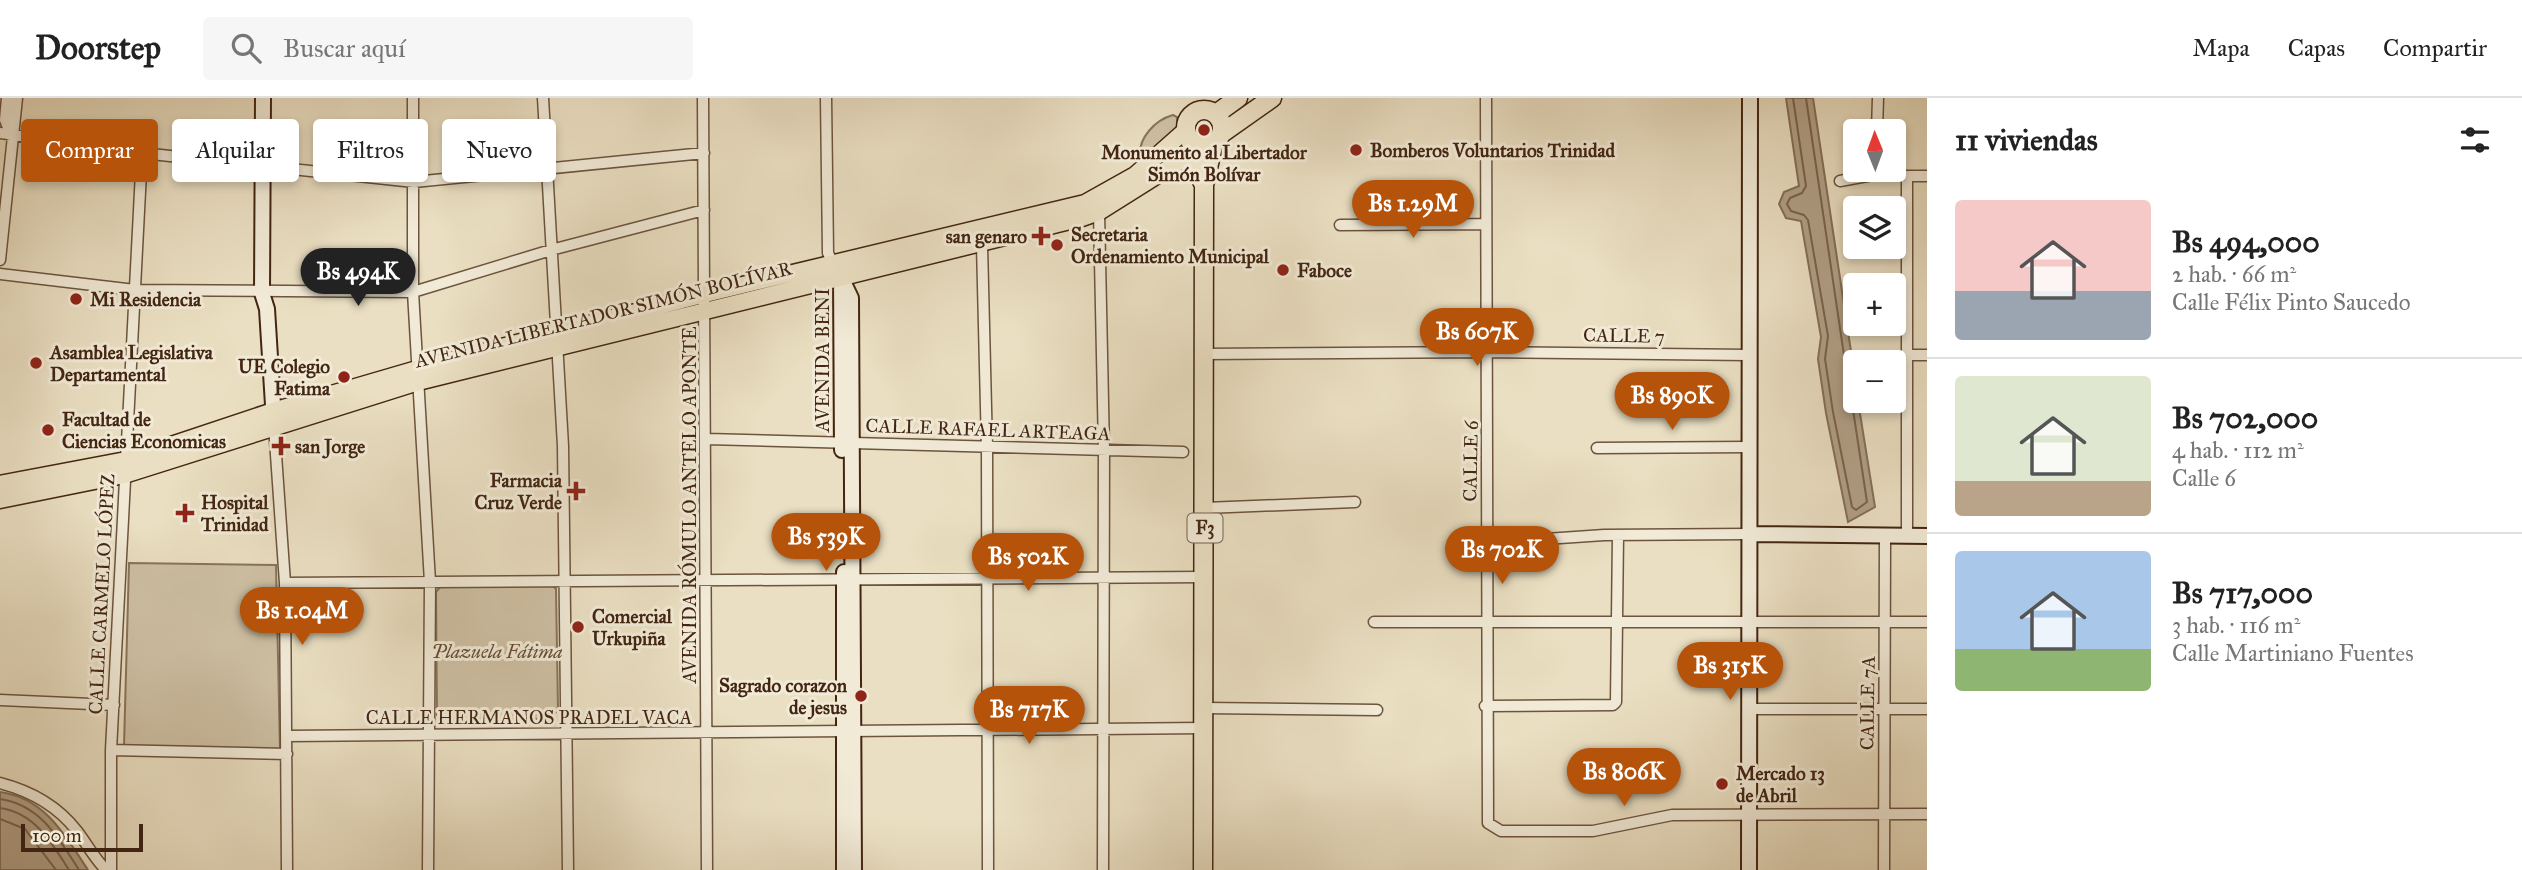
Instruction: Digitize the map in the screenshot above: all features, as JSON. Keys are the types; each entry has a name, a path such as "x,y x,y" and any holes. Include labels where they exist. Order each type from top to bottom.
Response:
{"highway":[{"path":"1202,141 1190,118 1206,107 1238,98"},
{"path":"1202,141 1272,98"},
{"path":"1202,141 1222,123 1206,107"},
{"name":"F3","path":"1202,141 1205,354 1203,870"}],"main road":[{"path":"263,98 264,119"},
{"path":"270,119 271,98"},
{"path":"1749,870 1747,622 1750,98"},
{"name":"AVENIDA LIBERTADOR SIMÓN BOLÍVAR","path":"0,500 125,468 417,376 706,302 831,263 1085,203 1202,141"},
{"name":"AVENIDA LIBERTADOR SIMÓN BOLÍVAR","path":"706,302 841,277 982,244 1099,212 1202,141"},
{"path":"267,182 266,293 274,419"},
{"name":"AVENIDA BENI","path":"841,277 851,298 847,442 849,732 854,870"},
{"name":"AVENIDA LIBERTADOR SIMÓN BOLÍVAR","path":"0,484 125,468"},
{"path":"1748,534 1927,536"},
{"name":"AVENIDA BENI","path":"844,870 849,732"}],"street":[{"path":"0,260 7,98"},
{"path":"5,134 15,124 17,98"},
{"path":"414,98 414,119"},
{"path":"543,98 544,119"},
{"name":"AVENIDA RÓMULO ANTELO APONTE","path":"703,98 708,870"},
{"path":"826,98 831,263 841,277"},
{"name":"CALLE 6","path":"1486,98 1488,352 1485,706 1488,823 1491,828 1501,831 1593,831 1672,815 1749,814"},
{"path":"1877,119 1878,98"},
{"path":"556,168 704,153"},
{"path":"1907,537 1907,176 1927,176"},
{"name":"CALLE CARMELO LÓPEZ","path":"108,870 111,750 141,182"},
{"path":"414,182 413,292 430,582 428,870"},
{"path":"547,182 563,446 568,870"},
{"path":"0,274 135,290 413,292 551,250 704,210"},
{"path":"1099,212 1104,450 1103,870"},
{"path":"1340,225 1486,224"},
{"path":"982,244 987,449 988,870"},
{"name":"CALLE 7","path":"1205,354 1488,352 1748,355"},
{"path":"1909,355 1927,355"},
{"path":"274,419 285,583 288,736 286,870"},
{"name":"CALLE RAFAEL ARTEAGA","path":"707,439 987,449 1183,452"},
{"path":"1597,448 1748,447"},
{"path":"1205,508 1355,502"},
{"path":"1487,543 1618,535 1748,534"},
{"path":"1485,706 1613,705 1616,702 1618,535"},
{"name":"CALLE 7A","path":"1884,870 1885,537"},
{"path":"285,583 1203,577"},
{"path":"1374,622 1927,622"},
{"path":"0,700 114,705"},
{"path":"1204,708 1377,710"},
{"path":"1748,709 1927,709"},
{"name":"CALLE HERMANOS PRADEL VACA","path":"288,736 1204,729"},
{"path":"111,750 287,754"},
{"path":"0,783 31,792 54,807 75,827 108,870"},
{"path":"1749,814 1927,814"}],"green space":[{"path":"1166,117 1177,117 1177,127 1143,159 1140,157 1142,143 1149,131"},
{"path":"129,563 276,565 280,750 124,746"},
{"name":"Plazuela Fátima","path":"551,584 556,589 558,710 549,719 445,720 437,715 436,592 441,586"}],"water":[{"path":"1786,98 1813,98 1843,298 1843,336 1849,336 1851,350 1843,350 1843,413 1860,413 1875,507 1848,522 1826,413 1818,359 1821,337 1801,221 1786,218 1779,204 1784,192 1799,186"},
{"path":"0,792 30,802 42,810 62,832 88,870 0,870"}],"place":[{"name":"Monumento al Libertador Simón Bolívar","path":"1204,130"},
{"name":"Bomberos Voluntarios Trinidad","path":"1356,150"},
{"name":"san genaro","path":"1041,236"},
{"name":"Secretaria Ordenamiento Municipal","path":"1057,245"},
{"name":"Faboce","path":"1283,270"},
{"name":"Mi Residencia","path":"76,299"},
{"name":"Asamblea Legislativa Departamental","path":"36,363"},
{"name":"UE Colegio Fatima","path":"344,377"},
{"name":"Facultad de Ciencias Economicas","path":"48,430"},
{"name":"san Jorge","path":"281,446"},
{"name":"Farmacia Cruz Verde","path":"576,491"},
{"name":"Hospital Trinidad","path":"185,513"},
{"name":"Comercial Urkupiña","path":"578,627"},
{"name":"Sagrado corazon de jesus","path":"861,696"},
{"name":"Mercado 13 de Abril","path":"1722,784"}]}
